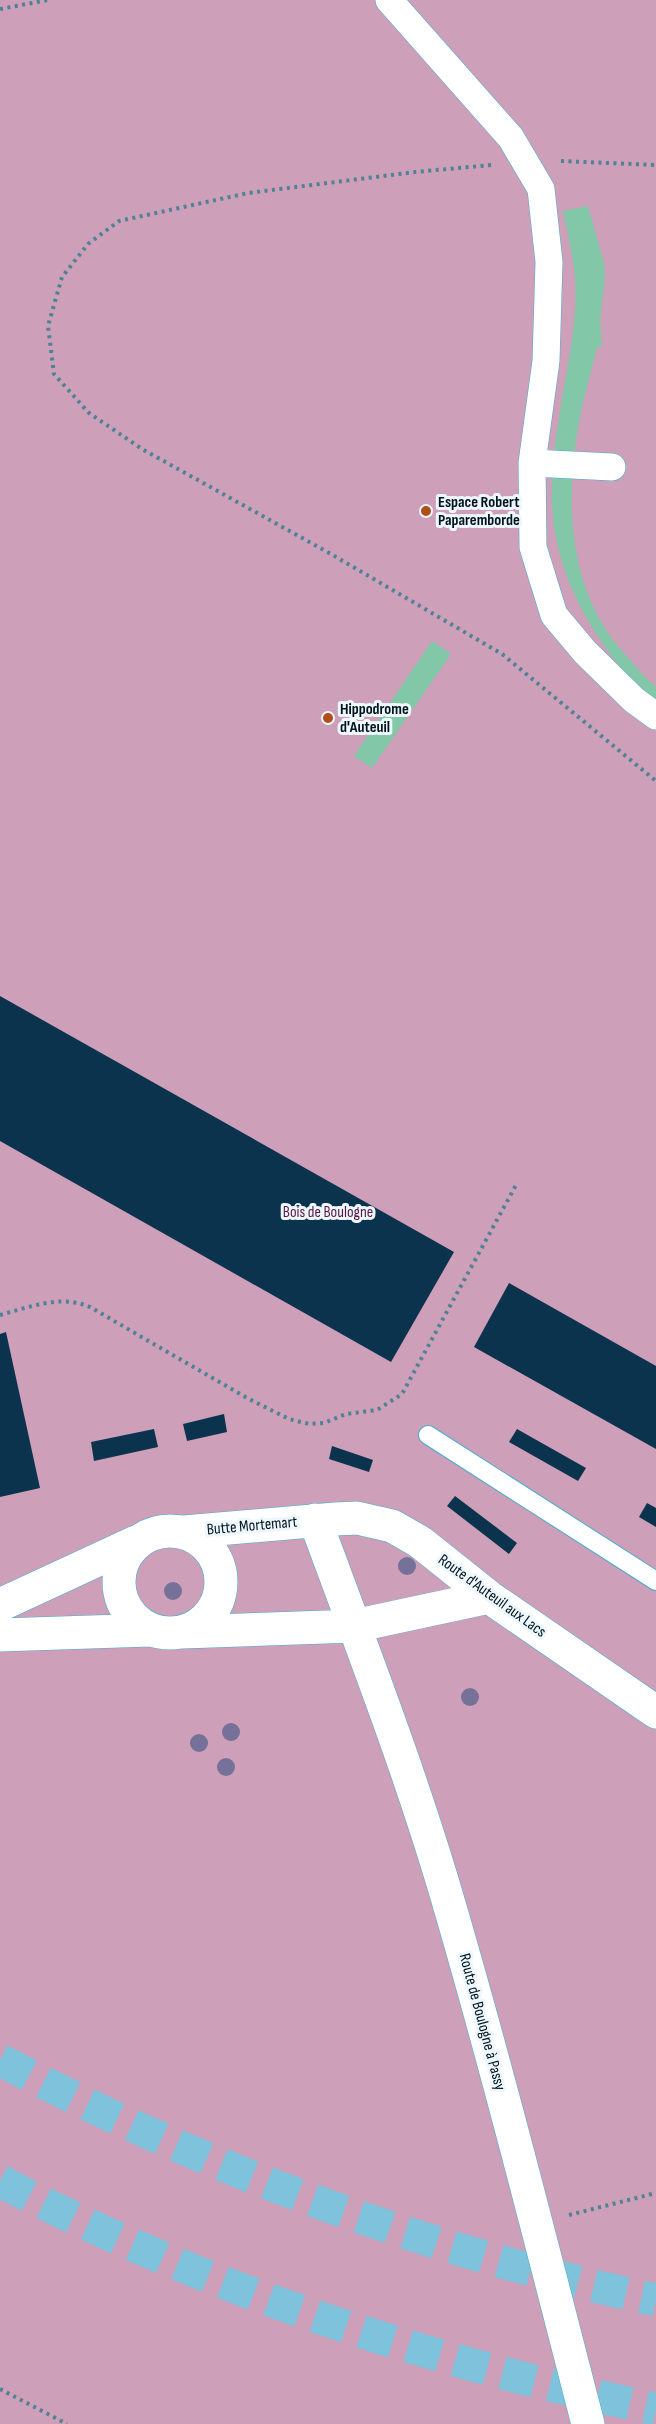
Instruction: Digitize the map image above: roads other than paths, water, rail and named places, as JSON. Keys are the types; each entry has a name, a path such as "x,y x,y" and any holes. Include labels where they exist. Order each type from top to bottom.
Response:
{"street":[{"path":"389,0 511,138 541,189 549,262 546,361 532,463 533,547 554,615 585,652 634,700 656,716"},
{"path":"532,463 612,467"},
{"name":"Route d'Auteuil aux Lacs","path":"315,1520 357,1518 392,1526 420,1542 489,1598 656,1712"},
{"name":"Butte Mortemart","path":"0,1605 151,1534 167,1530 184,1532 315,1520 354,1626"},
{"name":"Butte Mortemart","path":"183,1632 198,1625 210,1614 218,1599 222,1583 219,1566 211,1551 199,1539 184,1532"},
{"path":"136,1542 125,1556 119,1572 119,1590 124,1606 135,1621 150,1630"},
{"path":"0,1635 150,1630 166,1634 354,1626 489,1598"},
{"name":"Route de Boulogne à Passy","path":"354,1626 393,1731 452,1913 537,2223 588,2424"}],"lane":[{"path":"429,1435 656,1581"}],"waterway":[{"path":"636,675 656,694"}],"tunnel":[{"path":"0,2060 158,2137 320,2203 402,2232 486,2257 656,2300"},
{"path":"0,2181 157,2256 320,2318 487,2369 656,2409"}],"place":[{"name":"Espace Robert Paparemborde","path":"426,511"},
{"name":"Hippodrome d'Auteuil","path":"328,718"}],"park label":[{"name":"Bois de Boulogne","path":"328,1212"}]}
